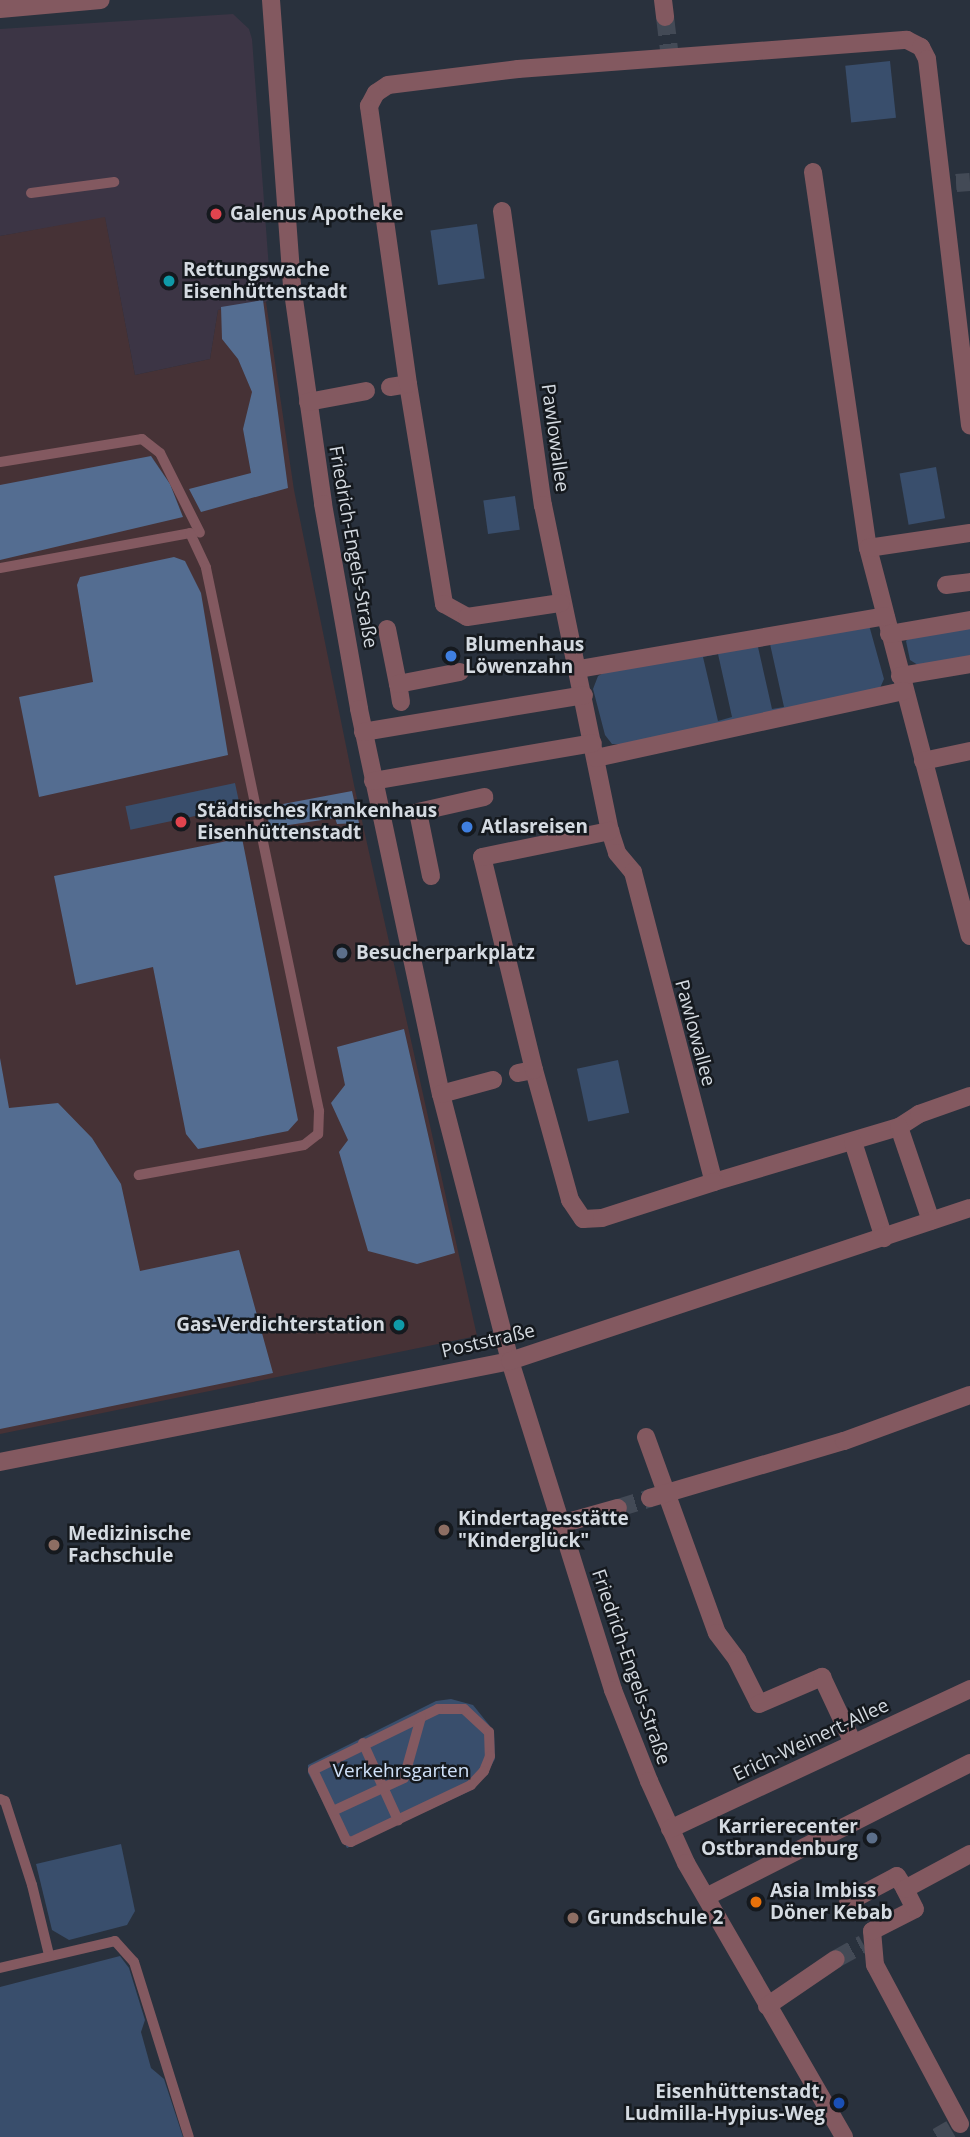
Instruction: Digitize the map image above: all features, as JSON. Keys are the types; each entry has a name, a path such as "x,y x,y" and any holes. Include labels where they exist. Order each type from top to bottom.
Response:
{"street":[{"path":"0,9 101,0"},
{"name":"Friedrich-Engels-Straße","path":"271,0 284,210 308,402 363,732 441,1094 510,1361 613,1690 670,1829 844,2137"},
{"path":"561,603 467,617 444,604 399,385 370,122 369,107 376,93 403,80 669,54 784,50 893,40 921,47 929,69 947,183 970,425"},
{"path":"813,172 868,548 970,936"},
{"name":"Pawlowallee","path":"502,211 561,603 579,669 610,831 617,853 633,872 714,1182"},
{"path":"308,402 366,391"},
{"path":"868,548 970,533"},
{"path":"946,585 970,582"},
{"path":"579,669 887,625 970,620"},
{"path":"387,629 399,693 460,672"},
{"path":"373,781 595,750 902,683 970,664"},
{"path":"363,732 584,695"},
{"path":"923,761 970,751"},
{"path":"431,876 418,812 484,797"},
{"path":"610,831 482,857 526,1072 570,1200 583,1219 602,1219 714,1182 853,1142 899,1127 919,1114 970,1096"},
{"path":"441,1094 493,1080"},
{"path":"899,1127 931,1221"},
{"path":"853,1142 884,1238"},
{"name":"Poststraße","path":"0,1462 510,1361 970,1208"},
{"path":"657,1496 844,1441 970,1395"},
{"path":"646,1437 657,1496 717,1633 737,1660 759,1704 822,1677 853,1744"},
{"path":"561,1524 618,1508"},
{"name":"Erich-Weinert-Allee","path":"670,1829 970,1689"},
{"path":"708,1896 970,1763"},
{"path":"905,1889 970,1854"},
{"path":"848,1902 897,1876 915,1909 873,1931 868,1941 875,1965 959,2130"},
{"path":"768,2006 836,1959"}],"lane":[{"path":"32,193 114,182"},
{"path":"0,462 142,439 160,453 200,533"},
{"path":"0,568 190,533 206,568 319,1111 318,1135 303,1145 139,1175"},
{"path":"452,1707 474,1714 489,1732 490,1756 484,1771 471,1785 351,1842 313,1770 421,1717 452,1707"},
{"path":"333,1811 404,1778 410,1768 421,1717"},
{"path":"363,1744 398,1820"},
{"path":"0,1798 5,1801 32,1885 49,1955"},
{"path":"0,1968 115,1941 134,1962 189,2137"}],"shaded area":[{"path":"233,14 249,29 252,39 271,296 266,302 218,310 210,359 135,375 105,218 0,236 0,29"},
{"name":"Städtisches Krankenhaus Eisenhüttenstadt","path":"105,217 135,375 210,359 218,310 266,302 294,490 354,785 477,1336 0,1434 0,236"},
{"path":"263,300 288,488 201,512 189,489 251,473 243,429 252,392 238,359 222,339 221,307"},
{"path":"151,456 170,484 183,517 0,560 0,485"},
{"path":"174,557 185,561 201,593 228,755 39,797 19,697 93,682 77,585 80,577"},
{"path":"352,791 359,823 337,824 335,818 269,828 267,807"},
{"path":"242,838 298,1120 288,1131 198,1149 186,1134 153,967 76,985 54,876"},
{"path":"404,1029 455,1253 417,1264 368,1251 339,1152 348,1140 331,1103 345,1085 337,1047"},
{"path":"0,1058 9,1108 58,1103 92,1138 121,1184 140,1271 239,1250 273,1373 0,1429"}],"green space":[{"path":"890,61 896,118 851,122 845,66"},
{"path":"477,224 485,278 438,285 430,231"},
{"path":"936,467 945,518 909,525 900,473"},
{"path":"515,496 520,530 488,534 483,500"},
{"path":"869,625 884,679 880,688 624,744 612,744 605,735 593,689 598,676 609,670","holes":["770,644 784,707 772,709 758,647","718,654 732,717 718,721 703,657"]},
{"path":"970,625 970,657 918,665 910,660 906,641 912,634"},
{"path":"235,783 240,806 130,830 125,806"},
{"path":"618,1060 629,1113 588,1122 577,1069"},
{"name":"Verkehrsgarten","path":"451,1699 473,1705 494,1731 495,1759 486,1775 472,1790 347,1848 308,1773 308,1765 436,1701"},
{"path":"121,1844 135,1911 127,1925 69,1940 52,1930 36,1864"},
{"path":"120,1956 129,1968 145,2020 141,2032 151,2068 164,2079 183,2137 0,2137 0,1987"}],"tunnel":[{"path":"665,17 669,50"},
{"path":"956,183 970,182"},
{"path":"618,1508 650,1498"},
{"path":"836,1959 863,1944"},
{"path":"937,2137 951,2129"}],"place":[{"name":"Galenus Apotheke","path":"216,214"},
{"name":"Rettungswache Eisenhüttenstadt","path":"169,281"},
{"name":"Blumenhaus Löwenzahn","path":"451,656"},
{"name":"Städtisches Krankenhaus Eisenhüttenstadt","path":"181,822"},
{"name":"Atlasreisen","path":"467,827"},
{"name":"Besucherparkplatz","path":"342,953"},
{"name":"Gas-Verdichterstation","path":"399,1325"},
{"name":"Kindertagesstätte \"Kinderglück\"","path":"444,1530"},
{"name":"Medizinische Fachschule","path":"54,1545"},
{"name":"Karrierecenter Ostbrandenburg","path":"872,1838"},
{"name":"Asia Imbiss Döner Kebab","path":"756,1902"},
{"name":"Grundschule 2","path":"573,1918"},
{"name":"Eisenhüttenstadt, Ludmilla-Hypius-Weg","path":"839,2103"}]}
